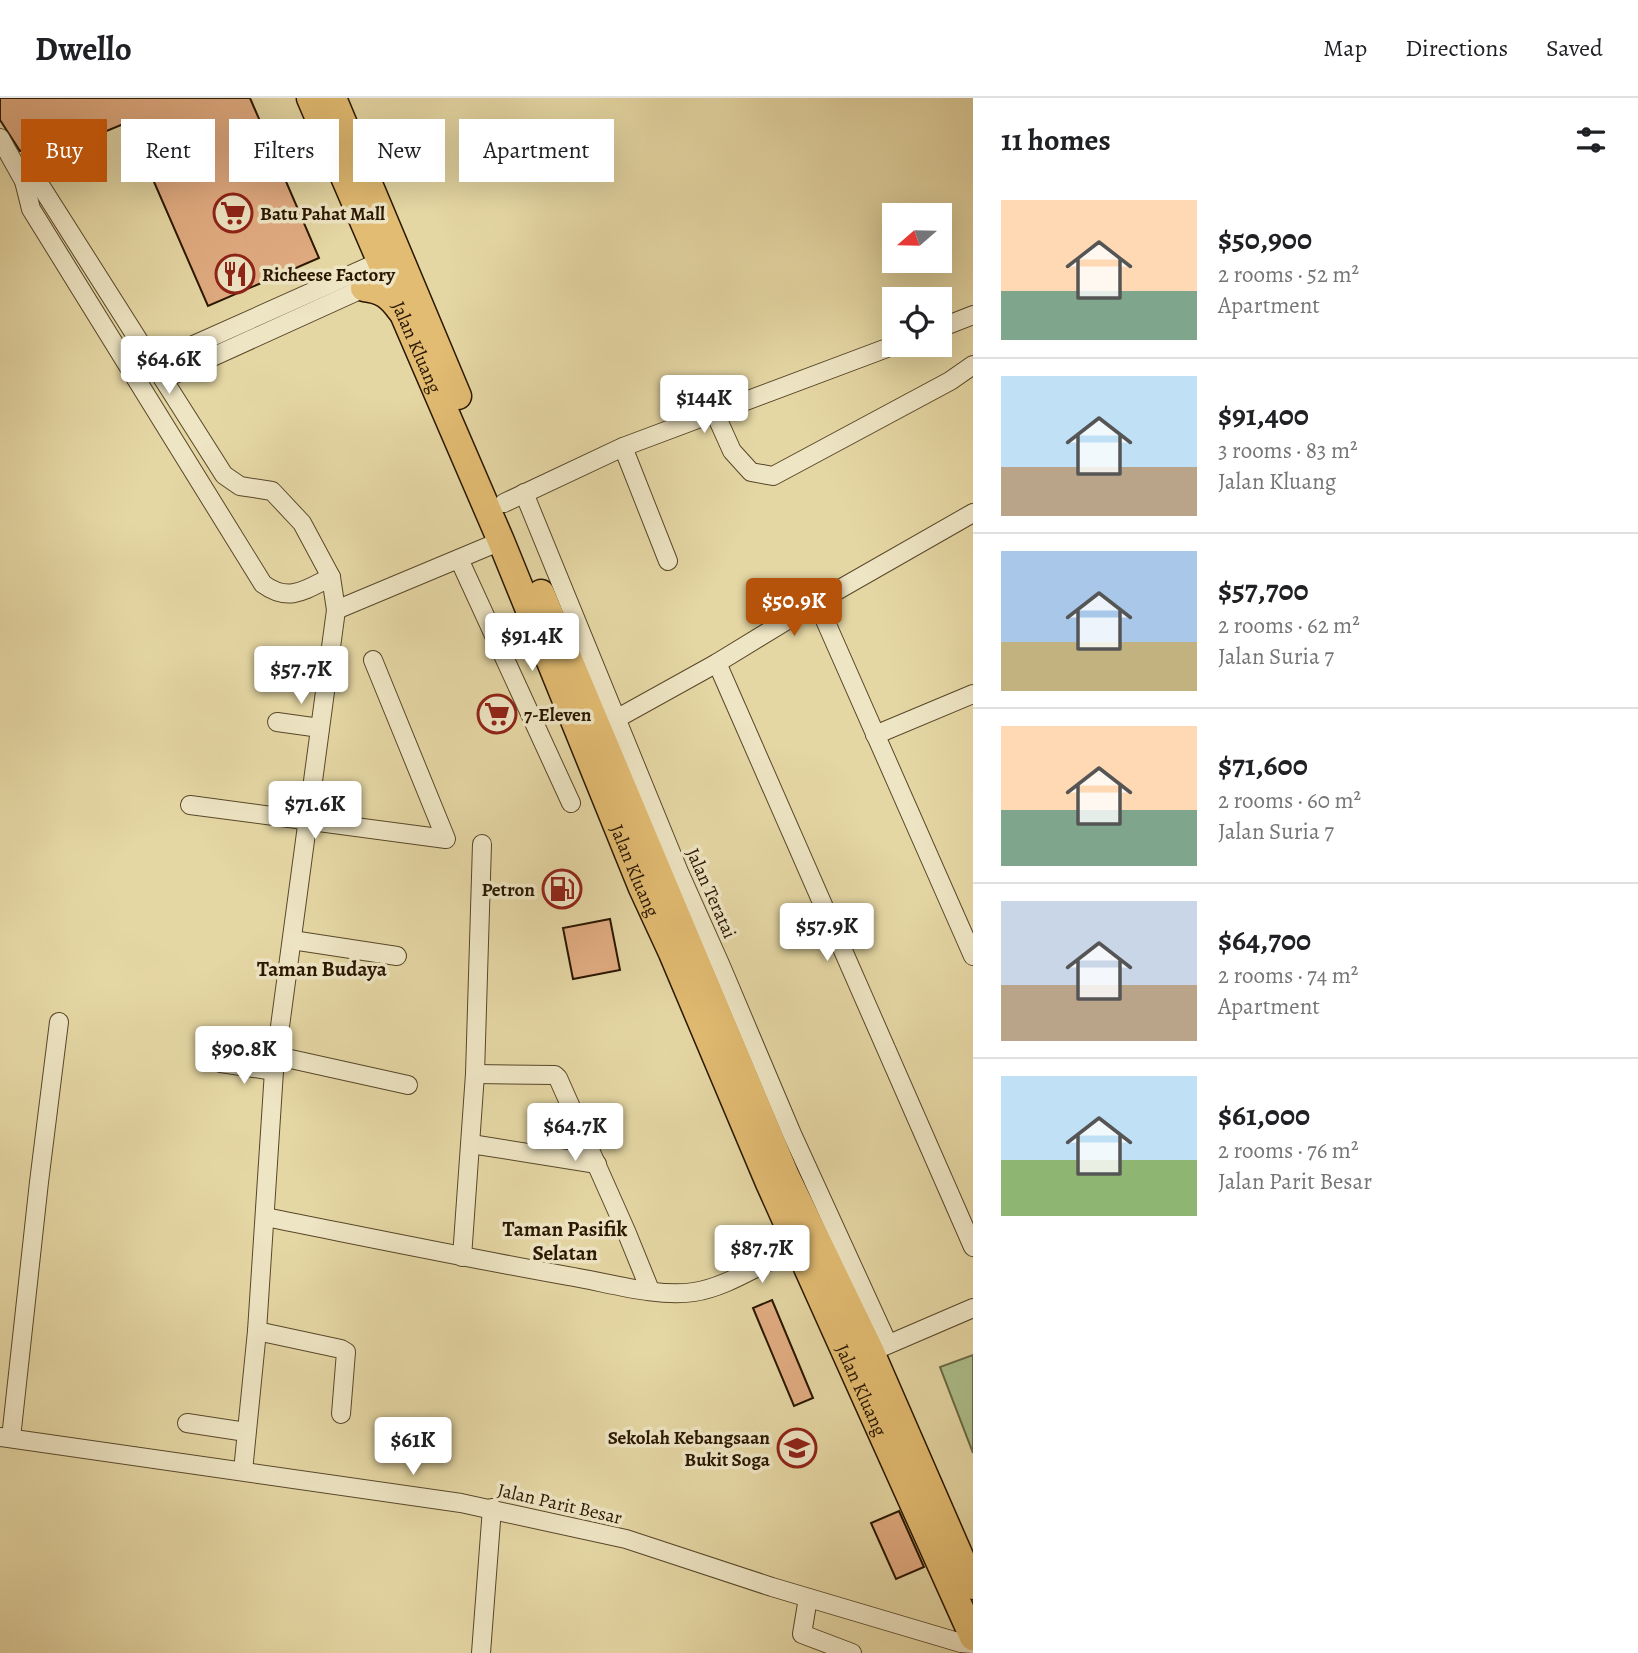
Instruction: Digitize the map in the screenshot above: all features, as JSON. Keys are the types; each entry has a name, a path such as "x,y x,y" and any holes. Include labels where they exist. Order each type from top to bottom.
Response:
{"highway":[{"name":"Jalan Kluang","path":"310,98 387,270 514,498 607,724 714,970 786,1176 880,1348 973,1586"},
{"name":"Jalan Kluang","path":"333,98 387,270 383,292 392,299 405,318 501,541 642,888 797,1249 973,1637"},
{"path":"867,1399 862,1370 865,1360 880,1348"}],"street":[{"path":"0,138 21,176"},
{"path":"24,182 31,209 263,583 272,590 296,594 331,577"},
{"path":"27,182 42,188 224,475 240,485 272,491 302,523 331,577 336,610 275,1063 257,1331 243,1471"},
{"path":"164,379 387,270"},
{"path":"181,370 174,356 178,352 387,270"},
{"path":"952,323 973,315"},
{"path":"514,498 623,447 882,350"},
{"path":"714,411 732,451 751,472 773,476 950,381 973,365"},
{"path":"623,447 668,561"},
{"path":"607,724 973,513"},
{"path":"336,610 501,541"},
{"path":"459,559 571,803"},
{"path":"817,602 973,956"},
{"path":"190,805 446,839 373,660"},
{"path":"717,663 973,1247"},
{"path":"875,735 973,694"},
{"path":"277,722 320,728"},
{"path":"462,1257 475,1074 482,844"},
{"path":"292,940 397,956"},
{"path":"5,1438 59,1022"},
{"path":"220,1063 275,1063 408,1085"},
{"path":"475,1074 555,1075 597,1164 650,1290"},
{"path":"471,1144 597,1164"},
{"path":"265,1217 462,1257 650,1290 682,1293 714,1287 776,1256 797,1249"},
{"path":"880,1348 973,1307"},
{"path":"257,1331 346,1352 341,1414"},
{"path":"187,1423 246,1432"},
{"name":"Jalan Parit Besar","path":"5,1438 243,1471 634,1541 808,1598 961,1643 973,1644"},
{"path":"481,1653 491,1515"},
{"path":"808,1598 803,1634 852,1653"}],"green space":[{"path":"973,1355 973,1453 940,1367"}],"building":[{"name":"Batu Pahat Mall","path":"0,98 250,98 259,119 229,119 229,182 286,182 319,258 208,306 154,182 215,182 215,119 121,119 121,125 107,131 107,119 21,119 20,151 0,120"},
{"path":"610,919 620,970 573,979 563,928"},
{"path":"772,1300 813,1398 794,1406 753,1308"},
{"path":"899,1511 924,1567 896,1579 871,1523"}],"place":[{"name":"Batu Pahat Mall","path":"233,213"},
{"name":"Richeese Factory","path":"235,274"},
{"name":"7-Eleven","path":"497,714"},
{"name":"Petron","path":"562,889"},
{"name":"Sekolah Kebangsaan Bukit Soga","path":"797,1448"}],"district":[{"name":"Taman Budaya","path":"322,969"},
{"name":"Taman Pasifik Selatan","path":"565,1241"}]}
